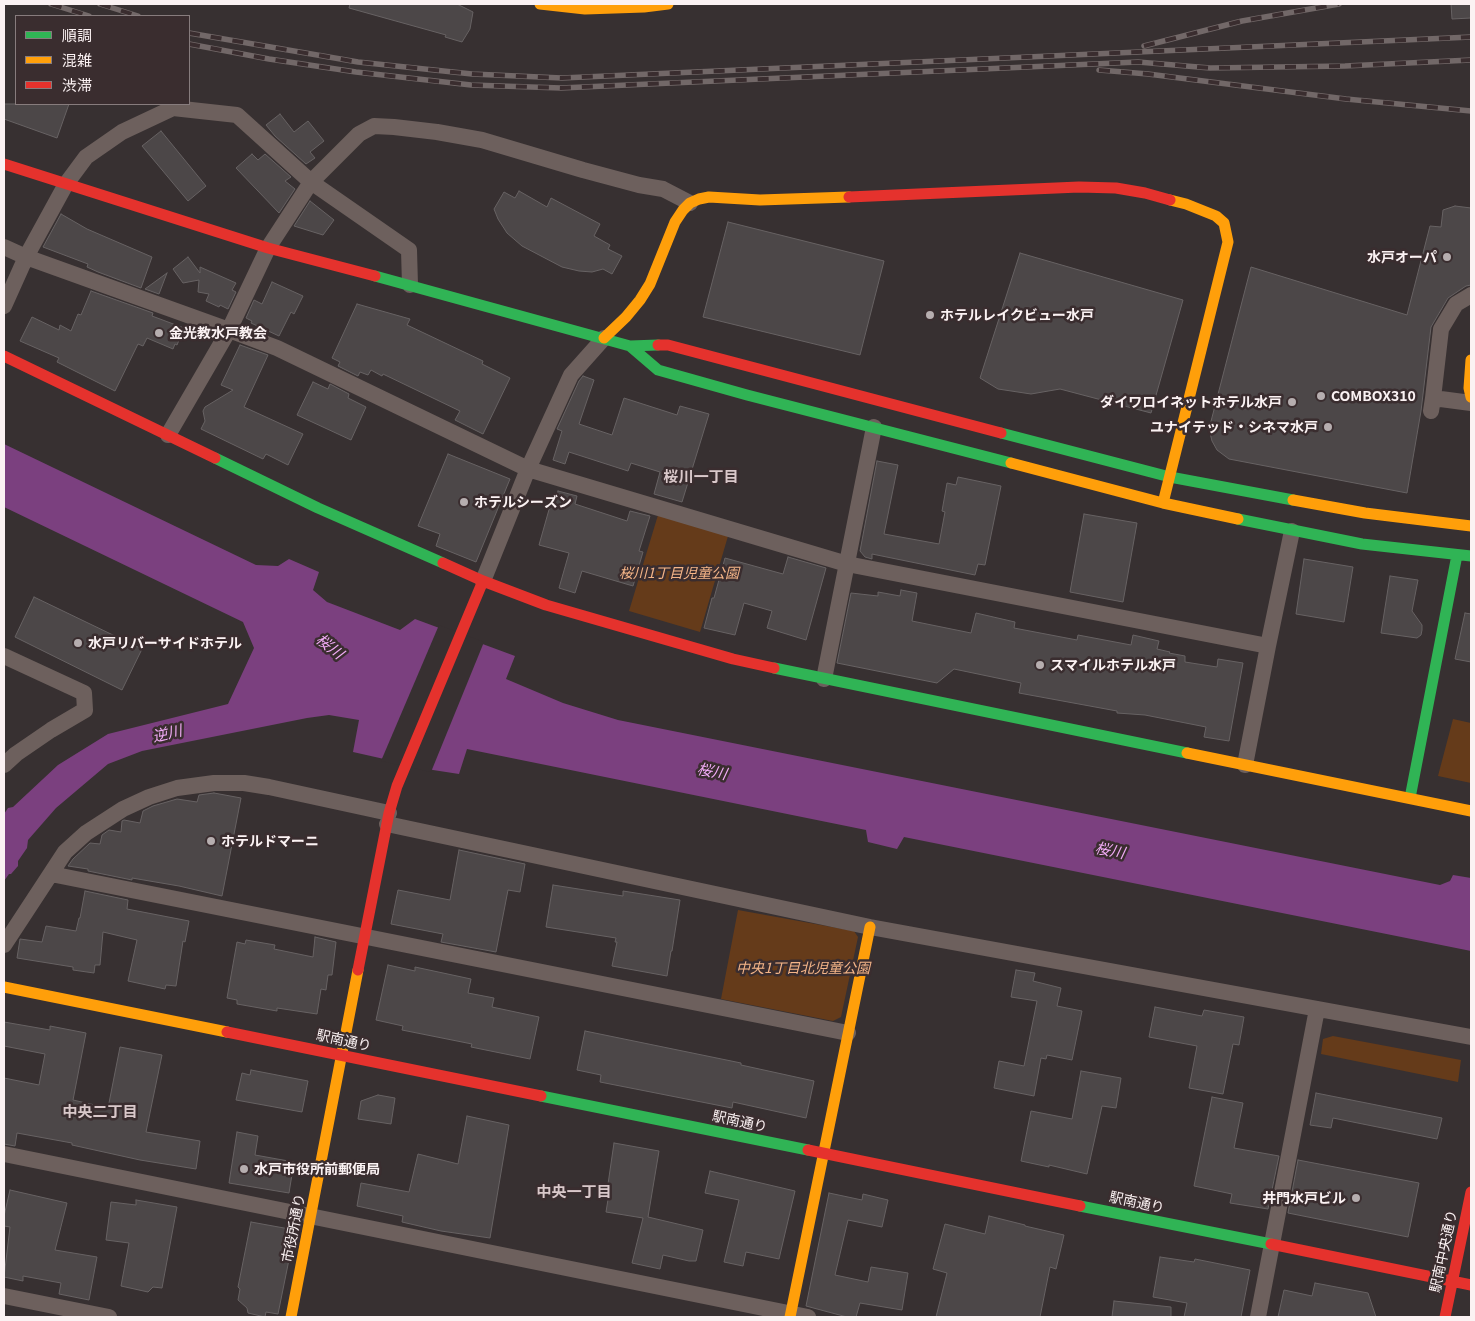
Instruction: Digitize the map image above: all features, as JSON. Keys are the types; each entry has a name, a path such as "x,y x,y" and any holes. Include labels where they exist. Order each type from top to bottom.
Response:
{"street":[{"path":"540,4 585,9 609,9 668,4"},
{"path":"4,306 26,257 66,184 86,157 122,132 173,108 237,115 311,182 409,250 410,285"},
{"path":"168,436 230,330 268,248 311,182 359,134 374,126 394,127 482,140 583,170 639,185 663,189 690,203"},
{"path":"4,164 268,248 630,346 668,344 751,368 1207,485 1365,513 1471,526"},
{"path":"483,581 528,469 571,374 640,300 650,284 675,222 683,210 690,203 709,197 770,200 1079,187 1116,188 1145,193 1186,204 1216,216 1224,223 1228,242 1163,503"},
{"path":"4,247 26,257 277,348 528,469 847,564 1268,646"},
{"path":"1471,295 1456,304 1441,329 1432,405 1471,403"},
{"path":"630,346 658,370 747,395 1163,503 1362,544 1471,556"},
{"path":"4,356 318,508 483,581 546,605 732,659 1471,811"},
{"path":"1471,360 1469,388 1471,397"},
{"path":"824,679 874,427"},
{"path":"1245,765 1292,531"},
{"path":"1410,798 1457,555"},
{"name":"市役所通り","path":"291,1317 388,819 398,786 483,581"},
{"path":"4,656 84,693 85,710 51,730 16,754 4,765"},
{"path":"4,945 65,852 86,832 123,809 148,797 177,788 214,784 244,784 268,787 388,819 870,926 1471,1037"},
{"path":"50,874 848,1033"},
{"path":"791,1316 870,926"},
{"name":"駅南通り","path":"4,986 1471,1286"},
{"path":"1258,1317 1317,1009"},
{"path":"4,1154 791,1316 808,1317"},
{"name":"駅南中央通り","path":"1445,1317 1471,1192"},
{"path":"4,1296 108,1317"}],"green space":[{"name":"桜川1丁目児童公園","path":"658,515 728,536 700,632 629,611"},
{"path":"1453,719 1471,723 1471,783 1438,776"},
{"name":"中央1丁目北児童公園","path":"738,910 854,931 858,937 841,1017 833,1021 721,999"},
{"path":"1333,1036 1461,1060 1458,1082 1321,1054 1323,1039"}],"water":[{"path":"4,444 256,565 278,566 289,559 319,572 313,590 327,602 400,630 415,619 515,656 506,679 563,703 618,720 1440,885 1450,881 1453,875 1471,878 1471,951 904,837 897,849 868,842 866,830 467,749 459,774 433,770 353,752 359,720 329,715 142,751 108,764 56,808 28,840 27,848 18,861 18,866 4,881 4,814 8,808 13,807 58,765 108,734 228,704 254,648 243,622 4,507"}],"pier":[{"path":"439,625 484,642 431,772 381,761"}],"building":[{"path":"350,4 457,4 473,12 470,29 462,42 445,37 446,35 349,8"},
{"path":"1451,4 1471,4 1471,18 1452,19"},
{"path":"4,104 69,105 57,138 4,119"},
{"path":"280,114 294,132 308,121 324,141 310,152 315,158 306,164 275,136 266,125"},
{"path":"161,131 206,186 188,201 142,146"},
{"path":"252,154 258,160 265,154 291,177 285,181 295,189 279,213 236,168"},
{"path":"519,191 547,207 551,198 600,224 594,236 610,245 608,249 622,256 612,274 603,269 592,272 562,267 522,246 507,233 494,209 504,192 515,198"},
{"path":"310,201 334,220 323,235 294,226"},
{"name":"COMBOX310","path":"1455,206 1471,208 1471,285 1466,286 1448,298 1431,327 1421,411 1407,493 1229,459 1217,450 1209,429 1251,267 1407,315 1430,226 1441,227 1443,210"},
{"path":"61,214 87,229 152,257 141,288 98,272 87,267 88,264 43,247"},
{"path":"728,222 884,261 860,355 703,317"},
{"path":"1020,253 1183,300 1151,413 1060,389 1031,394 998,389 980,378"},
{"path":"188,257 200,273 200,267 236,283 232,290 236,292 228,309 206,301 209,294 198,292 199,280 183,283 173,269"},
{"path":"167,273 159,294 145,289"},
{"path":"272,282 303,296 294,314 291,312 279,336 251,323 252,321 246,318 254,300 262,304"},
{"path":"91,291 153,313 152,316 184,328 177,345 175,344 173,349 147,338 143,346 138,344 115,391 57,362 59,358 20,341 32,317 59,330 60,325 71,331 78,314 81,315"},
{"path":"357,304 410,319 407,325 483,361 482,364 510,378 483,434 455,420 460,411 383,374 382,376 371,370 368,375 360,372 358,376 338,366 340,362 332,358"},
{"path":"240,345 268,355 244,407 303,434 288,465 266,454 263,459 201,429 205,421 203,411 205,407 233,390 221,385"},
{"path":"583,376 594,380 579,424 612,435 624,398 677,415 680,406 709,414 682,502 654,494 660,472 631,463 628,471 569,452 565,464 553,460 562,431 557,429"},
{"path":"313,382 328,389 330,384 349,394 348,398 366,407 351,440 297,415"},
{"name":"ホテルシーズン","path":"448,454 510,479 476,562 436,546 440,534 418,526"},
{"path":"877,461 898,465 884,534 939,544 945,512 942,511 947,483 956,485 958,477 1001,486 985,565 978,564 975,575 872,554 872,559 865,557 860,551"},
{"path":"558,491 577,496 575,504 627,521 630,511 650,516 639,551 643,552 633,586 582,571 575,593 559,588 569,553 539,545 552,499 556,500"},
{"path":"1084,514 1137,523 1123,602 1070,592"},
{"path":"788,557 826,568 806,640 767,628 772,611 744,603 735,635 704,628 725,558 783,574"},
{"path":"1304,559 1353,567 1344,622 1296,614"},
{"path":"1390,576 1418,580 1412,611 1422,625 1421,635 1417,638 1381,633"},
{"path":"901,590 917,593 912,621 971,633 976,613 1015,622 1014,628 1077,640 1078,635 1131,645 1133,635 1159,641 1157,649 1185,656 1185,662 1217,667 1218,659 1243,663 1229,741 1204,737 1206,727 1145,715 1117,713 1117,711 1019,693 1021,683 954,669 937,683 837,663 851,593 878,596 878,592 900,596"},
{"name":"水戸リバーサイドホテル","path":"34,597 142,649 122,690 15,637"},
{"path":"1465,613 1471,614 1471,662 1455,659"},
{"path":"214,793 241,798 222,896 179,886 132,878 132,880 68,866 90,843 100,844 102,835 109,830 121,832 122,821 124,820 140,823 143,811 153,806 177,799 197,802 199,795"},
{"path":"459,850 525,864 520,892 508,890 496,952 441,942 443,934 391,924 398,890 450,900"},
{"path":"553,885 623,896 623,891 680,900 667,976 612,966 617,942 615,942 616,938 546,927"},
{"path":"85,891 128,900 127,909 189,921 185,942 183,941 176,986 166,985 165,989 128,981 137,940 103,932 100,965 95,965 94,973 73,970 73,967 17,958 20,939 42,942 46,926 76,931"},
{"path":"315,937 336,942 332,975 328,975 326,990 321,989 317,1014 277,1008 277,1011 237,1004 237,1000 227,998 237,942 245,944 246,940 275,945 274,949 313,957"},
{"path":"388,965 415,971 415,967 471,979 468,993 494,998 492,1007 539,1017 530,1059 471,1047 472,1044 402,1030 403,1026 376,1020"},
{"path":"1016,970 1035,973 1033,981 1061,988 1057,1006 1082,1011 1072,1060 1047,1055 1046,1059 1041,1058 1034,1096 994,1088 999,1061 1024,1066 1037,1001 1011,997"},
{"path":"1155,1007 1202,1016 1204,1010 1244,1017 1239,1045 1233,1044 1223,1094 1189,1088 1197,1046 1149,1037"},
{"path":"4,1022 50,1030 50,1026 86,1033 73,1100 108,1108 120,1047 162,1055 146,1132 200,1141 196,1169 140,1160 72,1145 72,1143 17,1133 15,1146 4,1144 4,1078 39,1085 45,1054 4,1046"},
{"path":"585,1031 741,1063 741,1065 814,1081 806,1118 733,1102 732,1108 600,1082 601,1075 577,1070"},
{"path":"251,1070 308,1081 302,1112 236,1100 242,1073 250,1075"},
{"path":"1081,1071 1121,1078 1116,1108 1102,1106 1087,1174 1021,1161 1031,1111 1072,1119"},
{"path":"1316,1093 1442,1118 1437,1139 1333,1118 1331,1128 1310,1125"},
{"path":"378,1095 395,1098 391,1124 358,1119 361,1101"},
{"path":"1212,1097 1243,1103 1234,1148 1279,1156 1268,1209 1230,1203 1232,1194 1194,1186"},
{"path":"467,1116 509,1125 490,1238 441,1231 402,1222 403,1216 357,1206 361,1183 409,1192 418,1154 458,1164"},
{"path":"237,1132 258,1136 255,1155 294,1162 289,1193 229,1183"},
{"path":"614,1143 659,1151 648,1217 703,1230 696,1261 663,1255 660,1269 632,1263 643,1218 606,1212"},
{"name":"井門水戸ビル","path":"1298,1160 1419,1183 1408,1237 1288,1213"},
{"path":"710,1171 795,1191 779,1259 746,1252 743,1266 724,1262 739,1200 705,1193"},
{"path":"10,1190 67,1203 55,1250 97,1257 89,1300 59,1294 61,1283 23,1276 23,1281 4,1277 10,1227 4,1226 4,1216"},
{"path":"829,1193 862,1200 863,1194 888,1200 882,1227 848,1220 835,1275 868,1282 871,1267 908,1273 902,1310 860,1303 856,1317 847,1317 806,1306"},
{"path":"136,1200 177,1207 162,1288 153,1287 148,1292 121,1286 129,1243 106,1240 111,1202 136,1205"},
{"path":"989,1216 1064,1235 1056,1269 1050,1267 1040,1317 936,1317 947,1273 933,1269 945,1224 985,1234"},
{"path":"251,1222 295,1230 278,1314 266,1312 265,1317 248,1313 247,1308 238,1300 240,1289 238,1287"},
{"path":"1160,1257 1194,1262 1195,1259 1250,1270 1241,1317 1184,1317 1187,1303 1153,1297"},
{"path":"1315,1283 1368,1293 1376,1317 1278,1317 1284,1290 1312,1296"},
{"path":"1114,1301 1171,1307 1171,1317 1112,1317"}],"railway":[{"path":"51,4 86,15"},
{"path":"100,4 135,15"},
{"path":"1144,46 1242,21 1339,4"},
{"path":"190,33 358,62 472,74 562,78 1471,37"},
{"path":"190,44 269,59 356,72 471,85 561,88 1138,62 1210,68 1345,66 1471,60"},
{"path":"1099,70 1148,74 1346,99 1471,111"}],"traffic: fast":[{"path":"375,276 630,346 658,345"},
{"path":"630,346 658,370 747,395 1011,463"},
{"path":"1001,433 1170,477 1293,500"},
{"path":"215,458 318,508 443,563"},
{"path":"1238,519 1362,544 1471,556"},
{"path":"1410,798 1457,555"},
{"path":"774,668 1187,753"},
{"path":"541,1096 808,1150"},
{"path":"1080,1206 1271,1244"}],"traffic: slow":[{"path":"540,4 585,9 644,7 668,4"},
{"path":"604,338 626,317 640,300 650,284 675,222 690,203 709,197 760,200 849,197"},
{"path":"1163,503 1228,242 1224,223 1216,216 1170,200"},
{"path":"1471,360 1469,388 1471,397"},
{"path":"1011,463 1163,503 1238,519"},
{"path":"1293,500 1365,513 1471,526"},
{"path":"1187,753 1471,811"},
{"path":"790,1317 870,927"},
{"path":"291,1317 358,970"},
{"path":"4,987 227,1032"}],"traffic: jam":[{"path":"4,164 268,248 375,276"},
{"path":"849,197 1079,187 1116,188 1170,200"},
{"path":"658,345 668,345 1001,433"},
{"path":"4,356 215,458"},
{"path":"443,563 483,581 546,605 733,659 774,668"},
{"path":"358,970 389,813 397,786 483,581"},
{"path":"227,1032 541,1096"},
{"path":"808,1150 1080,1206"},
{"path":"1445,1317 1471,1192"},
{"path":"1271,1244 1471,1285"}],"place":[{"name":"水戸オーパ","path":"1447,257"},
{"name":"ホテルレイクビュー水戸","path":"930,315"},
{"name":"金光教水戸教会","path":"159,333"},
{"name":"COMBOX310","path":"1321,396"},
{"name":"ダイワロイネットホテル水戸","path":"1292,402"},
{"name":"ユナイテッド・シネマ水戸","path":"1328,427"},
{"name":"ホテルシーズン","path":"464,502"},
{"name":"水戸リバーサイドホテル","path":"78,643"},
{"name":"スマイルホテル水戸","path":"1040,665"},
{"name":"ホテルドマーニ","path":"211,841"},
{"name":"水戸市役所前郵便局","path":"244,1169"},
{"name":"井門水戸ビル","path":"1356,1198"}],"district":[{"name":"桜川一丁目","path":"701,476"},
{"name":"中央二丁目","path":"100,1111"},
{"name":"中央一丁目","path":"574,1191"}],"water label":[{"name":"桜川","path":"330,646"},
{"name":"逆川","path":"167,733"},
{"name":"桜川","path":"712,771"},
{"name":"桜川","path":"1110,850"}]}
